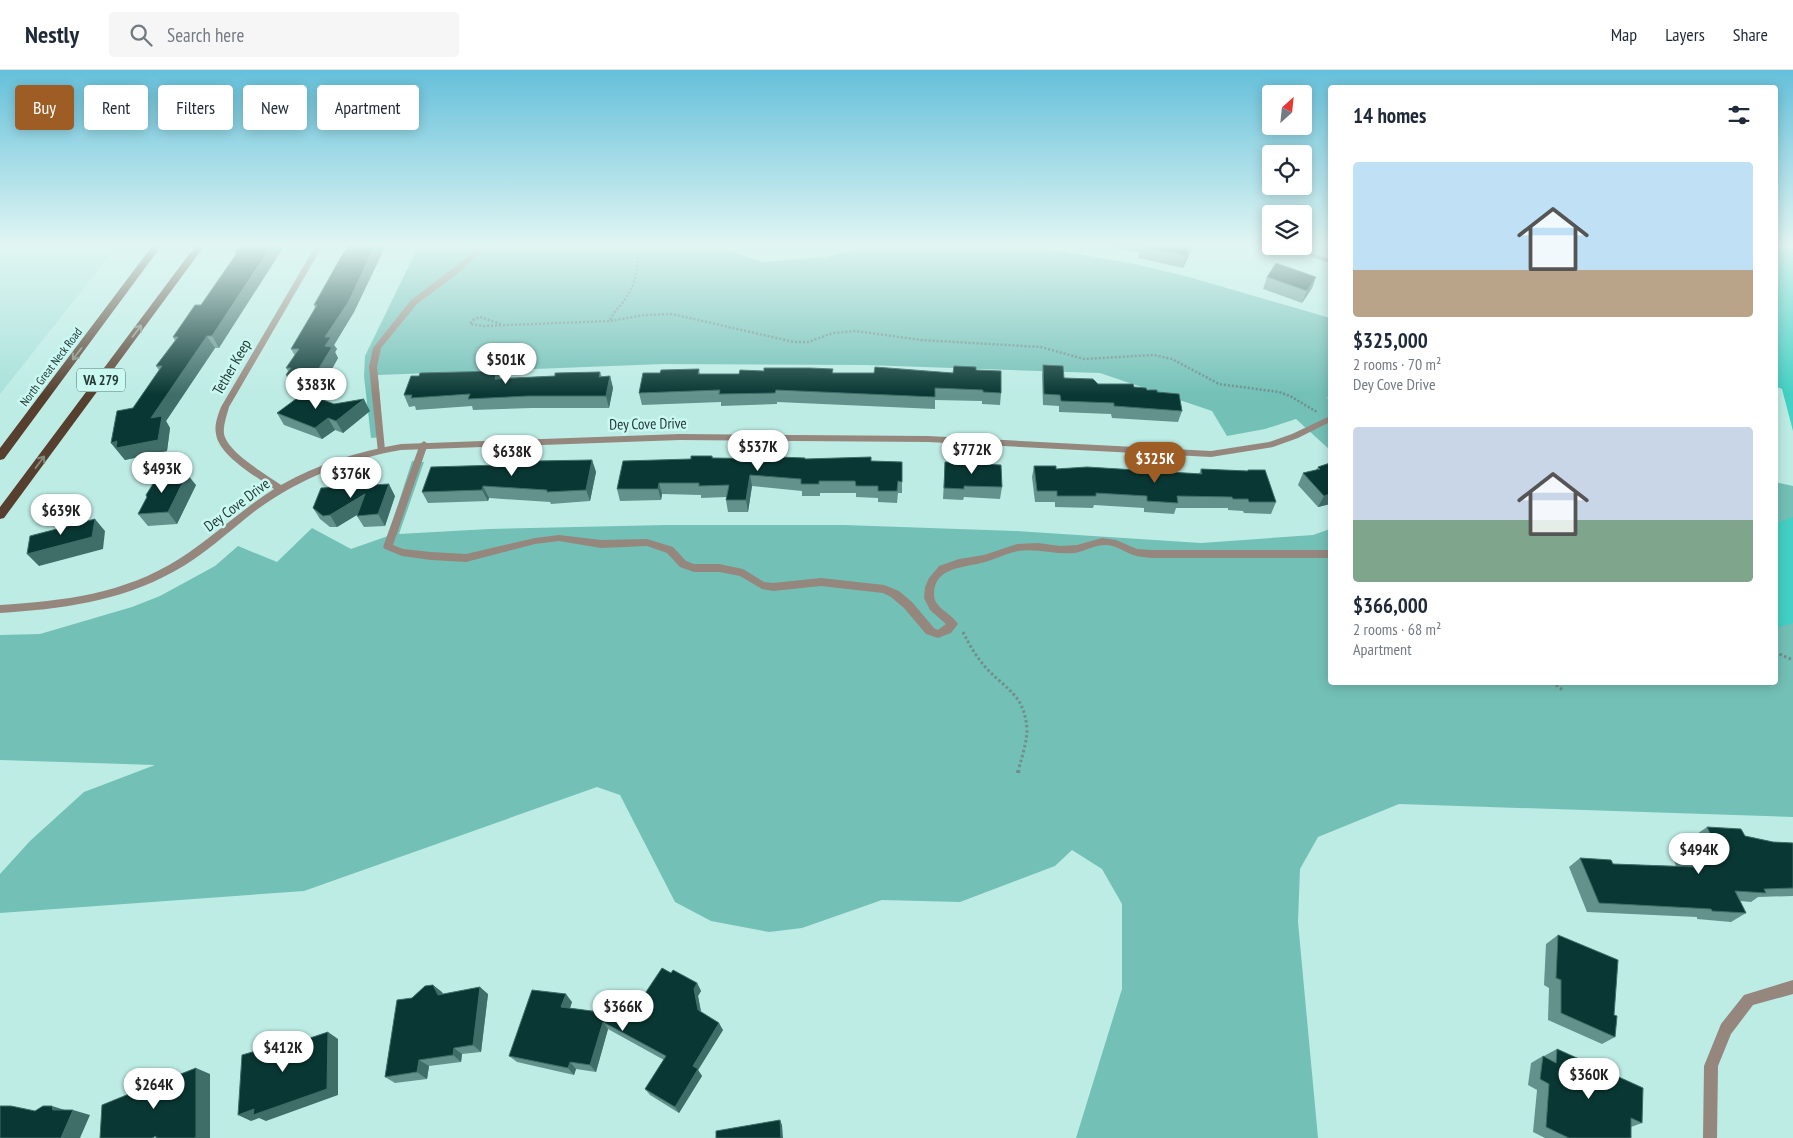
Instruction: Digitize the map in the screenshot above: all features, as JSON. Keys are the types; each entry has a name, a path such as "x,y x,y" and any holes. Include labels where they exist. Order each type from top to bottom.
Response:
{"main road":[{"name":"North Great Neck Road","path":"0,456 121,295"},
{"name":"VA 279","path":"0,515 164,295"}],"street":[{"name":"Tether Keep","path":"280,490 228,449 220,437 219,423 225,407 291,295"},
{"path":"381,450 373,367 377,348 414,302 423,295"},
{"name":"Dey Cove Drive","path":"0,610 56,606 91,600 143,583 170,570 203,548 280,490 330,466 381,450 424,444 680,437 908,438 1211,454 1270,445 1295,436 1328,420"},
{"path":"424,444 388,547 402,552 466,558 498,552 535,541 560,538 601,544 647,542 670,550 683,564 694,568 719,568 743,573 762,585 773,587 821,582 884,589 895,594 908,605 930,631 938,634 947,630 953,624 934,607 929,598 934,578 942,569 959,563 984,559 1017,548 1077,549 1102,541 1113,542 1136,552 1152,554 1328,554"},
{"path":"1710,1138 1711,1066 1726,1029 1749,1000 1793,987"}],"path":[{"path":"610,321 610,316 628,295"},
{"path":"501,324 480,317 475,318 470,324 474,326 610,321 645,315 672,314 794,342 808,342 833,334 856,331 941,342 1041,347 1084,359 1154,355 1172,359 1219,384 1271,391 1290,396 1328,418"},
{"path":"965,634 973,651 988,670 1012,690 1022,704 1027,731 1018,773"},
{"path":"1778,653 1793,660"},
{"path":"1556,685 1564,691"}],"shaded area":[{"path":"0,295 79,295 0,394"},
{"path":"395,295 1250,295 1328,317 1328,448 1296,419 1265,429 1227,436 1212,411 1100,373 865,365 663,364 378,375 383,437 371,438 364,376 365,356"},
{"path":"1778,295 1793,295 1793,431 1782,389 1778,387"},
{"path":"412,461 424,462 399,534 489,529 666,525 844,525 1015,531 1201,543 1313,535 1328,530 1328,685 1778,685 1778,483 1793,486 1793,817 1399,804 1318,837 1300,869 1298,922 1318,1138 1076,1138 1122,989 1122,904 1102,869 1072,850 1055,866 960,902 882,900 802,928 769,932 711,921 675,902 620,795 597,787 304,891 0,913 0,874 30,841 84,792 155,765 0,760 0,635 40,634 132,607 160,596 215,566 238,546 277,562 312,528 351,549 388,536"},
{"path":"1793,517 1793,623 1778,627 1778,523"}],"building":[{"path":"208,295 239,295 212,336 207,336 151,418 162,416 158,440 116,448 117,441 111,443 117,411 133,408 162,366 156,366 178,337 173,337 195,305 201,305"},
{"path":"320,295 352,295 325,337 331,337 325,346 332,347 315,375 286,375 291,368 286,368 299,349 291,349 317,305 314,305"},
{"path":"1043,365 1063,366 1064,378 1093,379 1098,384 1133,384 1134,387 1146,388 1147,390 1179,394 1182,411 1114,406 1114,403 1061,401 1060,395 1044,394"},
{"path":"954,366 976,367 976,370 1001,371 1001,393 983,392 983,390 935,388 935,397 776,390 775,393 719,394 720,390 639,393 643,373 660,373 661,370 699,369 698,374 739,374 740,370 764,371 764,368 810,368 833,369 832,373 874,373 875,367 953,373"},
{"path":"497,371 495,379 555,376 555,373 600,372 599,377 610,376 606,396 528,396 468,399 470,394 411,398 412,395 404,395 411,376 419,376 420,373"},
{"path":"304,393 334,404 364,399 336,421 328,418 315,428 277,413"},
{"path":"691,456 779,459 779,457 805,459 871,457 871,461 902,462 902,482 898,481 897,491 878,491 878,486 856,486 855,481 819,481 819,484 801,484 801,479 750,475 746,500 726,500 729,485 699,486 699,483 659,483 658,489 617,489 623,461 691,459"},
{"path":"592,460 586,490 547,492 547,490 483,486 482,490 422,492 431,467 533,464 534,461"},
{"path":"945,462 1001,465 1002,487 964,486 964,489 944,488"},
{"path":"1328,464 1328,495 1324,496 1303,473 1320,469 1318,467"},
{"path":"1034,466 1056,466 1056,469 1087,467 1202,474 1201,469 1265,470 1276,502 1249,502 1248,499 1233,499 1232,497 1177,496 1178,503 1147,501 1147,496 1096,493 1096,496 1057,496 1057,491 1037,491"},
{"path":"187,474 168,512 138,514 147,497 146,495 158,476"},
{"path":"389,484 378,514 357,516 365,494 330,515 323,516 313,508 321,488"},
{"path":"95,519 92,537 27,554 30,536"},
{"path":"1707,827 1741,829 1745,836 1773,842 1793,843 1793,888 1764,889 1766,893 1735,891 1746,913 1712,911 1711,909 1599,903 1580,858 1611,860 1613,864 1694,867 1685,845 1701,846 1696,836 1712,837"},
{"path":"1558,935 1618,960 1614,1015 1617,1016 1615,1037 1561,1013 1561,980 1556,978"},
{"path":"662,968 671,973 673,970 697,983 694,989 698,1010 719,1023 693,1066 698,1069 675,1107 645,1089 666,1056 603,1022 590,1065 570,1062 568,1068 509,1056 532,990 566,994 561,1007 630,1016"},
{"path":"433,985 438,995 480,987 473,1045 454,1048 453,1055 419,1060 417,1072 385,1077 397,1000 412,998 425,986"},
{"path":"328,1032 327,1089 253,1115 254,1109 238,1115 242,1055 266,1048 266,1041 293,1033 293,1038 298,1037 298,1042"},
{"path":"1557,1049 1643,1088 1642,1123 1631,1118 1631,1138 1569,1138 1546,1127 1549,1084 1540,1079 1543,1056 1556,1063"},
{"path":"196,1068 196,1137 100,1138 102,1105 139,1090 139,1080 164,1070 163,1081"},
{"path":"0,1106 11,1106 35,1111 43,1106 52,1106 53,1110 73,1110 61,1138 0,1138"},
{"path":"780,1120 781,1138 716,1138 716,1131"}]}
